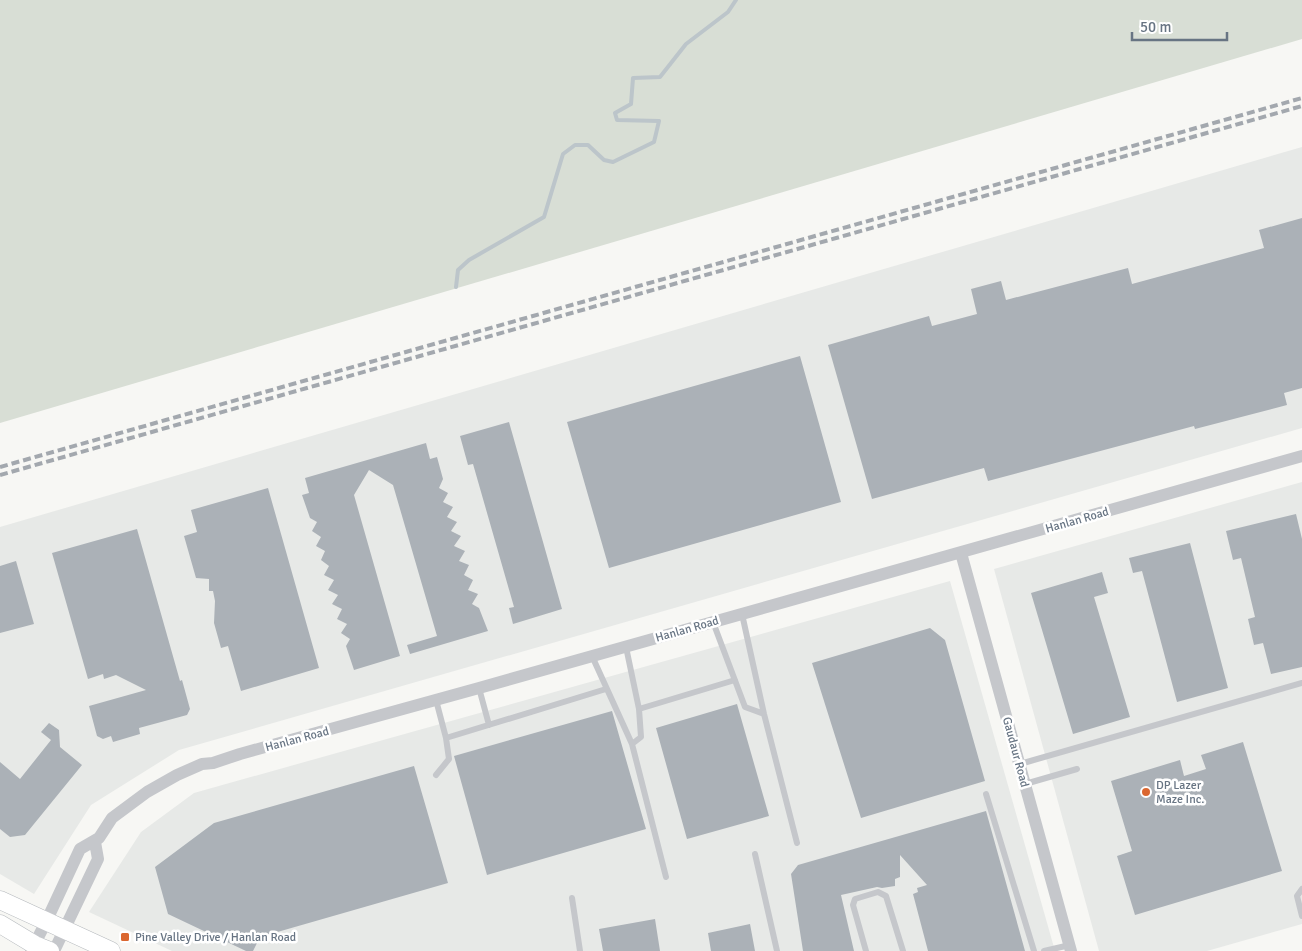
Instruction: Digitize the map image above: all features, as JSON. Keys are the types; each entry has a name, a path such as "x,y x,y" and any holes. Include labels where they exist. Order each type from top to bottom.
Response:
{"main road":[{"path":"0,900 112,951"},
{"path":"0,924 39,949"}],"street":[{"name":"Hanlan Road","path":"39,949 46,922 80,849 95,842 112,818 134,801 189,770 240,754 1302,456"},
{"name":"Gaudaur Road","path":"961,553 1071,948"},
{"path":"54,951 98,859 95,842"}],"lane":[{"path":"742,614 764,714 797,843"},
{"path":"713,622 745,707 764,714"},
{"path":"626,647 639,709 641,737 632,744"},
{"path":"592,656 632,744 666,877"},
{"path":"639,709 735,680"},
{"path":"1020,764 1302,683"},
{"path":"479,688 489,725"},
{"path":"446,738 606,688"},
{"path":"436,700 446,738 449,759 436,775"},
{"path":"1025,784 1078,769"},
{"path":"986,794 1034,951"},
{"path":"754,854 777,951"},
{"path":"1302,889 1297,896 1302,916"},
{"path":"866,951 853,905 855,899 878,892 886,896 902,951"},
{"path":"572,898 580,951"},
{"path":"1044,951 1071,948"}],"shaded area":[{"path":"0,0 1302,0 1302,39 0,423"},
{"path":"1302,147 1302,428 179,750 91,805 34,894 0,874 0,527"},
{"path":"1302,482 1302,924 1207,951 1099,951 994,569"},
{"path":"950,581 1055,951 172,951 89,912 141,832 194,793"}],"building":[{"path":"1302,218 1302,388 1284,393 1287,405 1195,429 1194,426 988,481 984,468 872,499 828,345 929,316 932,326 977,314 971,289 1001,281 1006,300 1128,268 1132,284 1264,248 1259,230"},
{"path":"800,356 841,502 609,568 567,422"},
{"path":"509,422 562,609 513,624 509,608 514,607 473,464 468,465 460,436"},
{"path":"426,443 430,459 437,457 443,479 439,488 448,493 443,502 453,507 447,517 457,522 451,531 461,536 454,546 465,551 459,561 469,565 464,575 473,580 468,590 478,594 472,604 479,608 488,631 410,654 407,645 437,636 393,485 369,470 354,495 400,656 354,670 346,646 350,639 341,633 347,624 337,619 342,609 332,604 338,595 328,590 334,580 324,575 329,566 321,560 325,551 316,546 321,537 312,531 317,522 310,518 302,495 309,493 305,478"},
{"path":"268,488 319,668 241,691 228,646 221,648 214,623 215,601 213,591 209,591 209,579 196,578 184,536 197,532 191,510"},
{"path":"1296,514 1302,539 1302,667 1271,674 1263,643 1254,645 1248,619 1255,617 1241,558 1233,560 1226,531"},
{"path":"137,529 180,681 182,680 190,709 187,715 139,728 140,734 113,742 111,736 103,739 97,736 89,706 146,690 116,675 104,679 103,674 88,679 52,553"},
{"path":"1190,543 1228,688 1177,702 1142,571 1133,573 1129,558"},
{"path":"16,561 34,624 0,633 0,566"},
{"path":"1102,572 1108,593 1094,597 1130,717 1073,734 1031,593"},
{"path":"930,628 945,640 985,781 861,818 812,663"},
{"path":"737,704 769,816 687,839 656,728"},
{"path":"612,711 646,829 487,875 454,756"},
{"path":"49,723 59,730 60,747 82,765 25,835 10,837 0,829 0,762 20,779 51,740 41,732"},
{"path":"1243,742 1282,871 1135,915 1117,856 1132,851 1111,781 1180,760 1184,776 1206,769 1201,755"},
{"path":"414,766 448,883 260,937 253,951 246,951 168,914 155,867 214,823"},
{"path":"986,811 1025,951 928,951 913,894 918,892 917,888 927,885 900,855 900,877 895,879 895,886 877,887 841,895 854,951 803,951 791,874 798,865"},
{"path":"655,919 660,951 603,951 599,929"},
{"path":"750,924 755,951 711,951 708,933"}],"waterway":[{"path":"456,287 458,270 469,260 544,217 563,154 575,145 588,145 604,160 613,162 654,142 659,121 617,120 615,113 631,104 633,78 660,77 686,44 728,12 736,0"}],"railway":[{"path":"0,467 1302,98"},
{"path":"0,475 1302,106"}],"place":[{"name":"DP Lazer Maze Inc.","path":"1146,792"},
{"name":"Pine Valley Drive / Hanlan Road","path":"125,937"}]}
